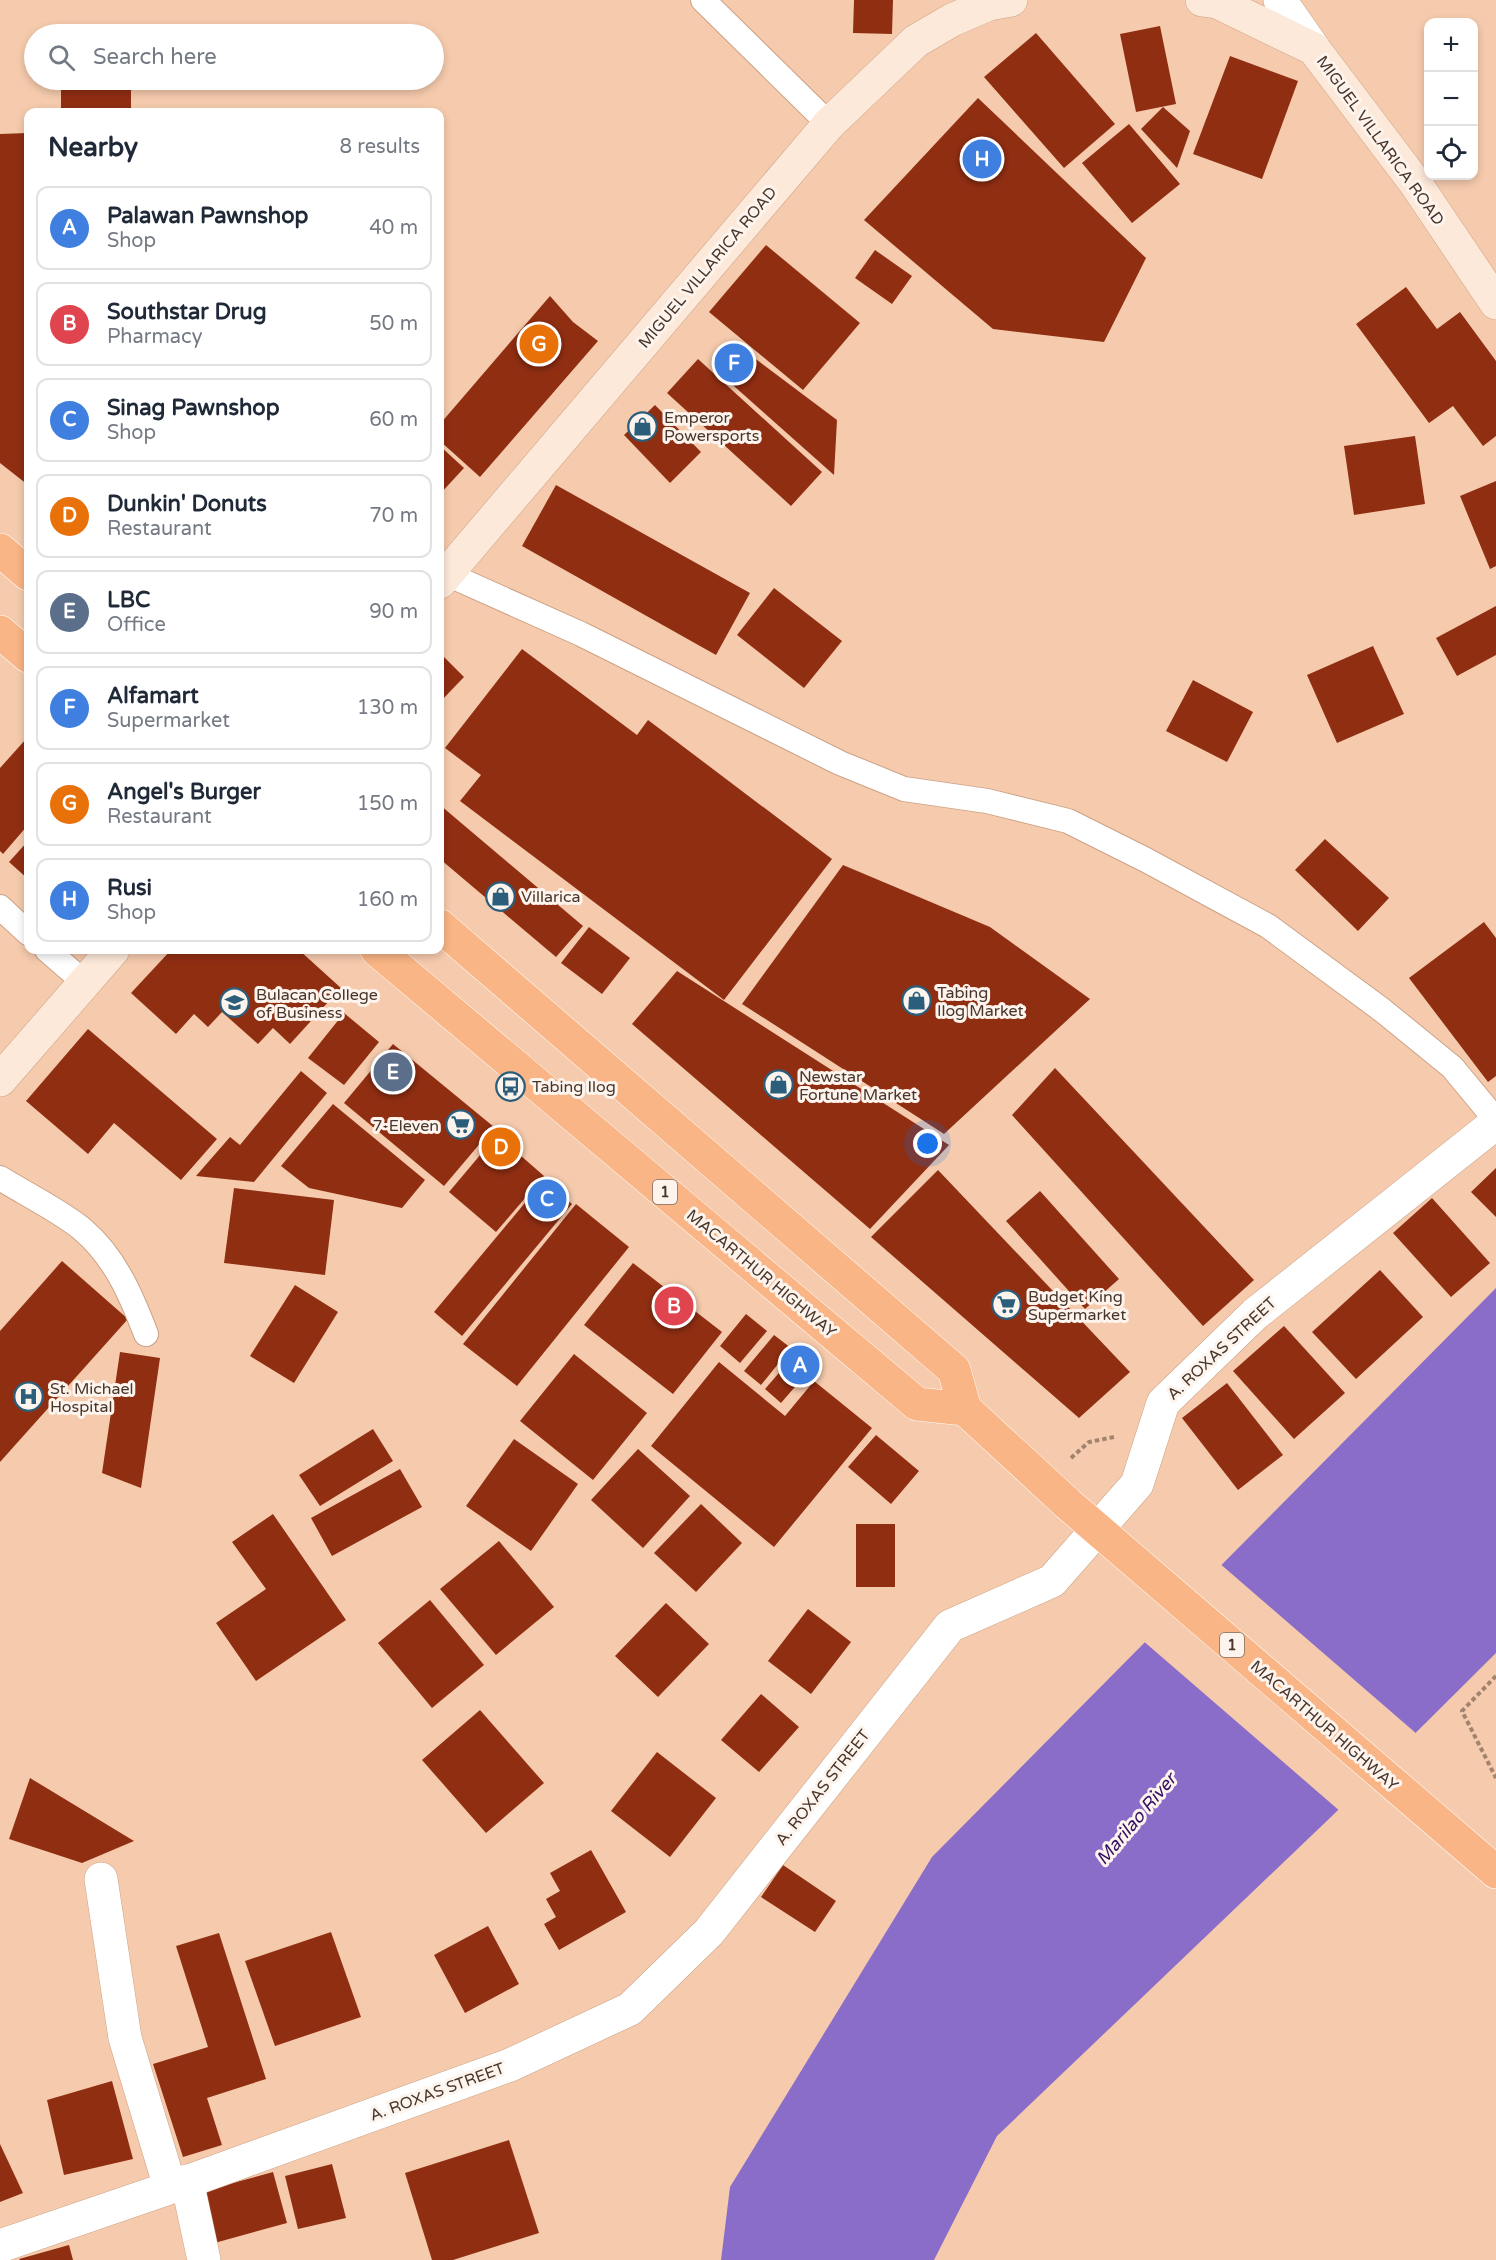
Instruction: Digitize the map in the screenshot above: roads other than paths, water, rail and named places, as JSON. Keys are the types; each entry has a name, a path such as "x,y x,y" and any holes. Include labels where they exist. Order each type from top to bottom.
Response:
{"highway":[{"path":"0,550 24,571"},
{"path":"0,632 24,653"},
{"path":"444,929 954,1370 965,1409"},
{"name":"MACARTHUR HIGHWAY","path":"381,954 917,1404 965,1409 1068,1504 1496,1872"}],"main road":[{"name":"MIGUEL VILLARICA ROAD","path":"444,577 828,124 916,41 952,20 989,4 1011,0"},
{"name":"MIGUEL VILLARICA ROAD","path":"1202,0 1217,2 1314,49 1416,184 1496,303"},
{"path":"0,1080 110,954"}],"street":[{"path":"1280,0 1314,49"},
{"name":"A. ROXAS STREET","path":"0,2246 510,2065 630,2009 709,1932 950,1626 1052,1581 1137,1484 1163,1403 1255,1314 1496,1122"},
{"path":"101,1879 125,2038 179,2184 204,2260"}],"lane":[{"path":"703,0 828,124"},
{"path":"444,578 581,634 840,763 904,789 987,801 1068,821 1146,860 1268,926 1382,1010 1452,1067 1496,1122"},
{"path":"0,908 24,929"},
{"path":"52,954 85,983"},
{"path":"0,1178 82,1228 106,1254 129,1289 146,1334"}],"water":[{"name":"Marilao River","path":"1496,1288 1496,1653 1332,1816 997,2136 934,2260 721,2260 730,2187 932,1857"}],"place":[{"name":"Rusi","path":"982,159"},
{"name":"Angel's Burger","path":"539,344"},
{"name":"Alfamart","path":"734,363"},
{"name":"Emperor Powersports","path":"643,426"},
{"name":"Villarica","path":"500,896"},
{"name":"Tabing Ilog Market","path":"916,1001"},
{"name":"Bulacan College of Business","path":"235,1003"},
{"name":"LBC","path":"393,1072"},
{"name":"Newstar Fortune Market","path":"778,1085"},
{"name":"Tabing Ilog","path":"511,1086"},
{"name":"7-Eleven","path":"460,1125"},
{"name":"Dunkin' Donuts","path":"501,1147"},
{"name":"Sinag Pawnshop","path":"547,1199"},
{"name":"Budget King Supermarket","path":"1007,1305"},
{"name":"Southstar Drug","path":"674,1306"},
{"name":"Palawan Pawnshop","path":"800,1365"},
{"name":"St. Michael Hospital","path":"29,1397"}]}
